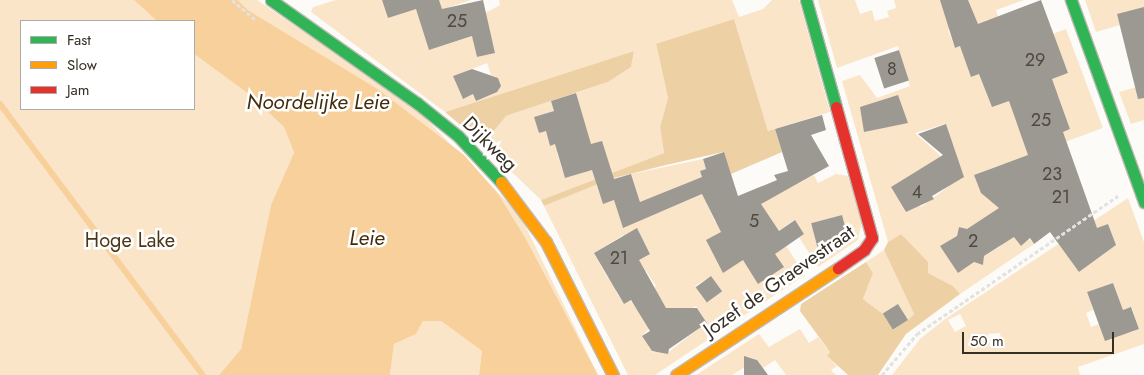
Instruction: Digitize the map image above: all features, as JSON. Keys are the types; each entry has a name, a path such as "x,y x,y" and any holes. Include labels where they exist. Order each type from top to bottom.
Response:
{"street":[{"name":"Dijkweg","path":"270,0 417,103 458,136 491,168 546,242 613,375"},
{"name":"Jozef de Graevestraat","path":"676,375 864,250 872,238 806,0"},
{"path":"1071,0 1144,202"}],"path":[{"path":"882,375 917,334 1138,183"}],"green space":[{"name":"Hoge Lake","path":"0,0 134,0 156,20 20,20 20,110 195,110 195,55 246,92 284,127 294,154 271,205 241,349 219,375 0,375"},
{"path":"238,0 257,0 413,106 520,215 598,375 526,239 499,195 336,64 248,10"},
{"path":"336,0 382,0 388,18 439,0 471,0 450,7 452,16 429,50 470,37 478,17 500,5 499,0 732,0 739,17 763,9 772,0 799,0 830,112 768,131 734,19 656,45 668,98 660,127 664,153 541,200 483,144 494,127 506,116 551,101 554,111 535,117 546,131 550,146 558,143 561,152 557,153 565,178 609,165 586,145 576,93 608,82 631,67 634,51 445,112 311,12 313,7","holes":["493,43 495,53 477,57 475,48","487,63 491,75 498,78 500,88 476,101 473,94 463,99 453,76"]},
{"path":"818,0 855,0 860,14 872,10 875,21 889,17 887,11 896,8 894,0 1024,0 996,10 1000,23 1028,43 1066,29 1103,128 1021,158 1021,246 1029,239 1034,244 960,294 953,286 928,273 901,234 888,242 842,81 860,75 877,98 910,86 898,46 837,68","holes":["975,18 983,37 955,48 948,30","993,56 997,68 971,77","1062,58 1068,73 1035,85","1058,95 1070,129 1025,145 1013,111","945,124 956,154 944,159 915,133","1003,164 979,187 974,175","919,170 940,171 949,186 921,207 919,204 906,212 891,187","984,218 1001,246 984,256 983,265 974,262 958,273 941,246 957,236 959,227 967,229"]},
{"path":"1085,0 1144,0 1144,7 1117,15 1120,25 1096,32"},
{"path":"1144,85 1144,120 1131,124 1119,92"},
{"path":"703,159 706,169 700,171 703,180 692,181 654,197 660,212 717,188 721,196 707,204 715,222 733,218 814,175 818,183 836,174 848,176 862,220 858,240 818,267 799,237 804,234 794,220 777,232 805,275 655,375 628,375 544,206 596,184 603,203 614,200 619,215 642,207 631,174","holes":["841,215 848,238 818,246 811,224","639,233 650,253 608,278 594,253 623,235 626,239","646,271 656,286 636,308 630,300 624,304 616,292","711,276 722,291 706,302 695,286","696,306 707,322 666,354 660,349 653,353 642,336 658,319 677,308 685,312"]},
{"path":"1128,198 1144,242 1144,344 1078,367 1080,375 892,375 920,339 945,319","holes":["1108,224 1116,245 1079,272 1091,231","1113,283 1123,310 1132,308 1139,329 1129,333 1126,325 1103,334 1099,324 1091,327 1086,313 1093,310 1087,292","960,314 966,326 955,332 948,320","1000,333 1002,346 990,347 988,334"]},
{"path":"884,250 914,314 908,320 898,304 883,314 863,299 873,273 866,262"},
{"path":"423,321 441,321 482,351 479,375 390,375 394,344 416,334"},
{"path":"800,329 809,343 818,337 830,352 827,356 837,366 831,370 836,375 786,375 775,360 763,368 756,359 748,357 744,361 745,367 732,375 696,375 759,334 769,347"}],"shaded area":[{"path":"734,19 768,131 775,129 782,152 731,174 723,152 610,179 544,206 541,200 664,153 660,127 668,98 656,44"},
{"path":"634,51 631,67 608,82 506,116 483,144 445,112"},
{"path":"901,234 928,262 928,273 953,286 960,294 906,334 878,375 848,375 827,356 830,352 800,311 801,304 866,262 873,273 863,299 883,314 893,330 908,320 914,314 884,250 888,242"}],"water":[{"name":"Leie","path":"134,0 238,0 248,10 379,90 464,155 499,195 526,239 598,375 479,375 482,351 441,321 423,321 416,334 394,344 390,375 219,375 241,349 271,205 294,153 284,127 246,92 195,55 195,20 156,20"}],"building":[{"path":"382,0 439,0 442,9 483,0 495,53 477,57 472,36 429,50 416,9 388,18"},
{"path":"940,0 968,0 978,24 1041,0 1068,73 1052,79 1070,129 1063,132 1097,228 1108,224 1116,245 1079,272 1050,232 1034,244 1030,238 1021,246 1014,237 984,256 983,265 974,262 958,273 940,246 957,236 959,227 967,229 999,208 981,193 974,175 1028,155 1009,101 992,107 979,74 971,77 960,46 955,48"},
{"path":"1144,7 1144,98 1138,99 1117,14"},
{"path":"899,50 909,80 884,88 874,58"},
{"path":"472,69 498,78 501,86 497,92 476,101 473,94 463,99 453,76"},
{"path":"576,93 591,144 602,141 614,179 631,174 640,202 702,177 700,171 706,169 703,159 724,152 738,196 777,180 774,175 788,171 775,129 822,115 826,130 811,135 829,166 761,204 779,231 795,220 804,234 775,254 784,267 758,284 743,260 723,273 706,240 721,232 702,194 623,228 614,200 603,204 592,170 565,178 555,144 550,146 546,131 539,133 534,117 554,111 551,101"},
{"path":"898,95 908,123 864,132 860,107"},
{"path":"946,124 964,177 932,196 934,199 906,212 891,187 943,155 918,134"},
{"path":"842,215 848,238 817,246 811,223"},
{"path":"637,228 650,254 639,260 666,308 697,308 707,323 669,349 668,354 652,351 642,336 650,331 631,300 624,304 594,253"},
{"path":"711,276 722,291 707,303 696,287"},
{"path":"1113,283 1123,310 1131,307 1139,329 1105,341 1087,292"},
{"path":"898,304 908,320 893,330 883,314"},
{"path":"744,356 757,360 768,375 744,375"}],"waterway":[{"path":"0,104 203,375"}],"traffic: fast":[{"path":"271,0 417,103 458,136 501,182"},
{"path":"806,0 836,107"},
{"path":"1071,0 1144,202"}],"traffic: slow":[{"path":"501,182 546,242 613,375"},
{"path":"676,375 838,268"}],"traffic: jam":[{"path":"836,107 872,238 864,250 838,268"}],"water label":[{"name":"Noordelijke Leie","path":"318,102"}]}
